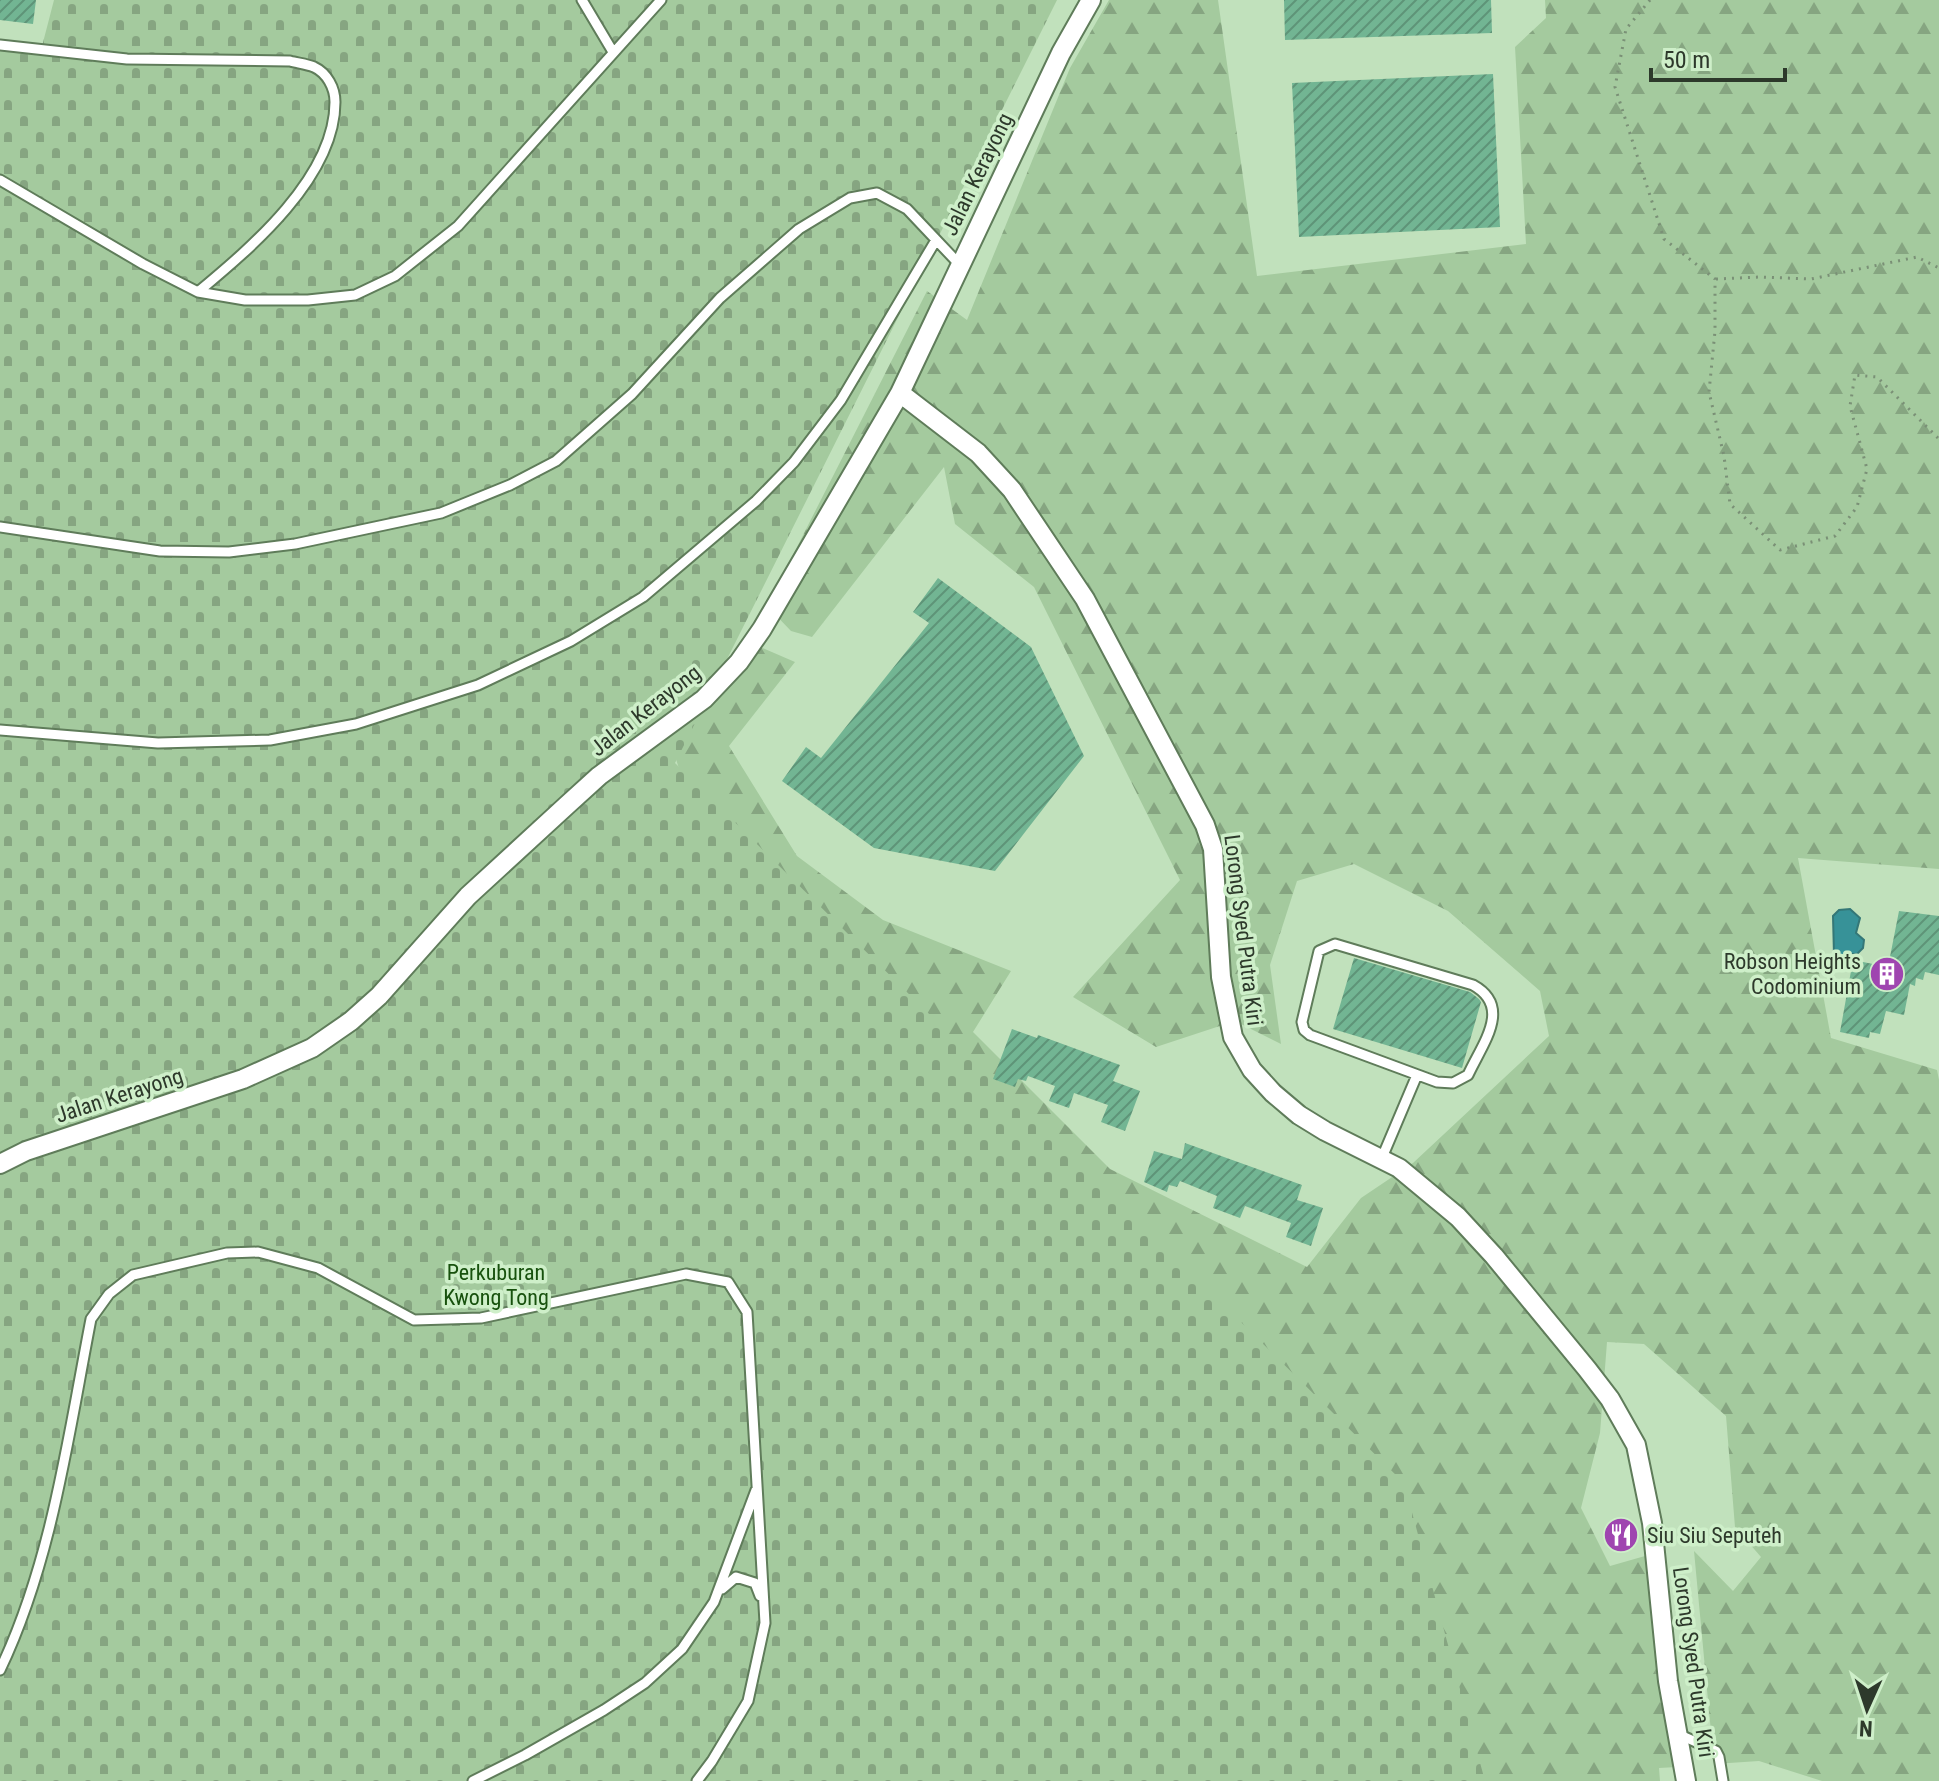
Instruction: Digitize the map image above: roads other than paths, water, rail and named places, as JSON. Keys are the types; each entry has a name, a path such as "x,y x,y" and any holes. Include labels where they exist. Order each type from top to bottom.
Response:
{"street":[{"name":"Jalan Kerayong","path":"0,1164 26,1151 243,1079 312,1048 351,1021 379,996 468,896 599,776 704,699 739,662 762,629 900,393 1061,53 1091,0"},
{"name":"Lorong Syed Putra Kiri","path":"900,393 978,453 1021,503 1085,599 1205,825 1213,849 1221,977 1233,1037 1252,1070 1299,1115 1399,1168 1458,1217 1494,1256 1610,1399 1636,1445 1652,1523 1668,1681 1686,1781"}],"lane":[{"path":"582,0 613,52"},
{"path":"0,180 143,264 198,292 245,300 308,300 355,295 395,276 458,226 661,0"},
{"path":"0,45 127,59 290,61 315,67 329,80 335,96 335,119 325,149 298,195 229,266 198,292"},
{"path":"0,527 160,551 229,552 295,544 441,513 510,485 556,461 632,394 720,298 799,229 850,198 877,193 907,209 960,265"},
{"path":"0,730 158,743 270,740 356,724 478,685 571,641 643,597 756,501 794,462 841,400 936,240"},
{"path":"1335,944 1473,985 1487,993 1494,1007 1494,1018 1468,1075 1453,1083 1437,1082 1417,1075 1310,1035 1304,1030 1302,1022 1319,951 1335,944"},
{"path":"1381,1160 1417,1075"},
{"path":"0,1670 21,1626 53,1513 91,1319 109,1294 133,1275 227,1253 258,1252 318,1268 414,1320 481,1318 686,1274 728,1282 747,1312 765,1623 748,1701 697,1781"},
{"path":"714,1602 759,1483"},
{"path":"473,1781 538,1748 645,1683 682,1649 725,1584 736,1577 755,1583 765,1623"},
{"path":"1678,1734 1716,1751 1723,1781"}],"water":[{"path":"1850,909 1860,918 1856,933 1864,940 1863,948 1845,960 1838,959 1834,955 1833,916 1839,910"}],"place":[{"name":"Robson Heights Codominium","path":"1887,974"},
{"name":"Siu Siu Seputeh","path":"1621,1535"}],"park label":[{"name":"Perkuburan Kwong Tong","path":"496,1284"}]}
